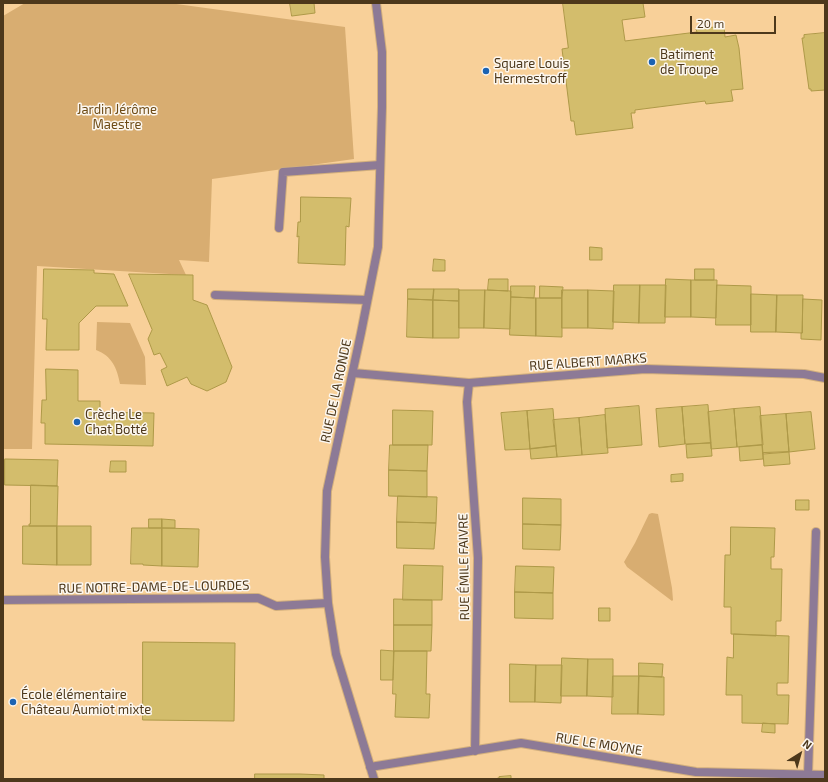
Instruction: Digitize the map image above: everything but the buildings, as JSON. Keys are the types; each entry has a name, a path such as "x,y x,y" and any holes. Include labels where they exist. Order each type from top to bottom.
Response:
{"street":[{"name":"RUE DE LA RONDE","path":"374,779 336,654 328,603 325,557 327,491 353,373 378,246 382,52 376,3"},
{"path":"279,228 283,172 380,164"},
{"path":"215,296 367,300"},
{"name":"RUE ALBERT MARKS","path":"353,373 469,383 645,369 804,374 825,378"},
{"name":"RUE ÉMILE FAIVRE","path":"469,383 467,402 478,558 475,751"},
{"path":"808,775 816,532"},
{"name":"RUE NOTRE-DAME-DE-LOURDES","path":"3,600 258,598 276,606 328,603"},
{"name":"RUE LE MOYNE","path":"370,767 521,743 696,772 825,775"}],"green space":[{"name":"Jardin Jérôme Maestre","path":"25,3 169,3 345,27 354,159 212,179 209,262 179,260 186,275 37,266 32,449 3,449 3,16"},
{"path":"97,322 130,323 145,357 146,385 120,384 113,363 110,359 96,350"},
{"path":"649,514 658,514 672,588 672,601 627,567 624,562"}],"place":[{"name":"Batiment de Troupe","path":"652,62"},
{"name":"Square Louis Hermestroff","path":"486,71"},
{"name":"Crèche Le Chat Botté","path":"77,422"},
{"name":"École élémentaire Château Aumiot mixte","path":"13,702"}]}
